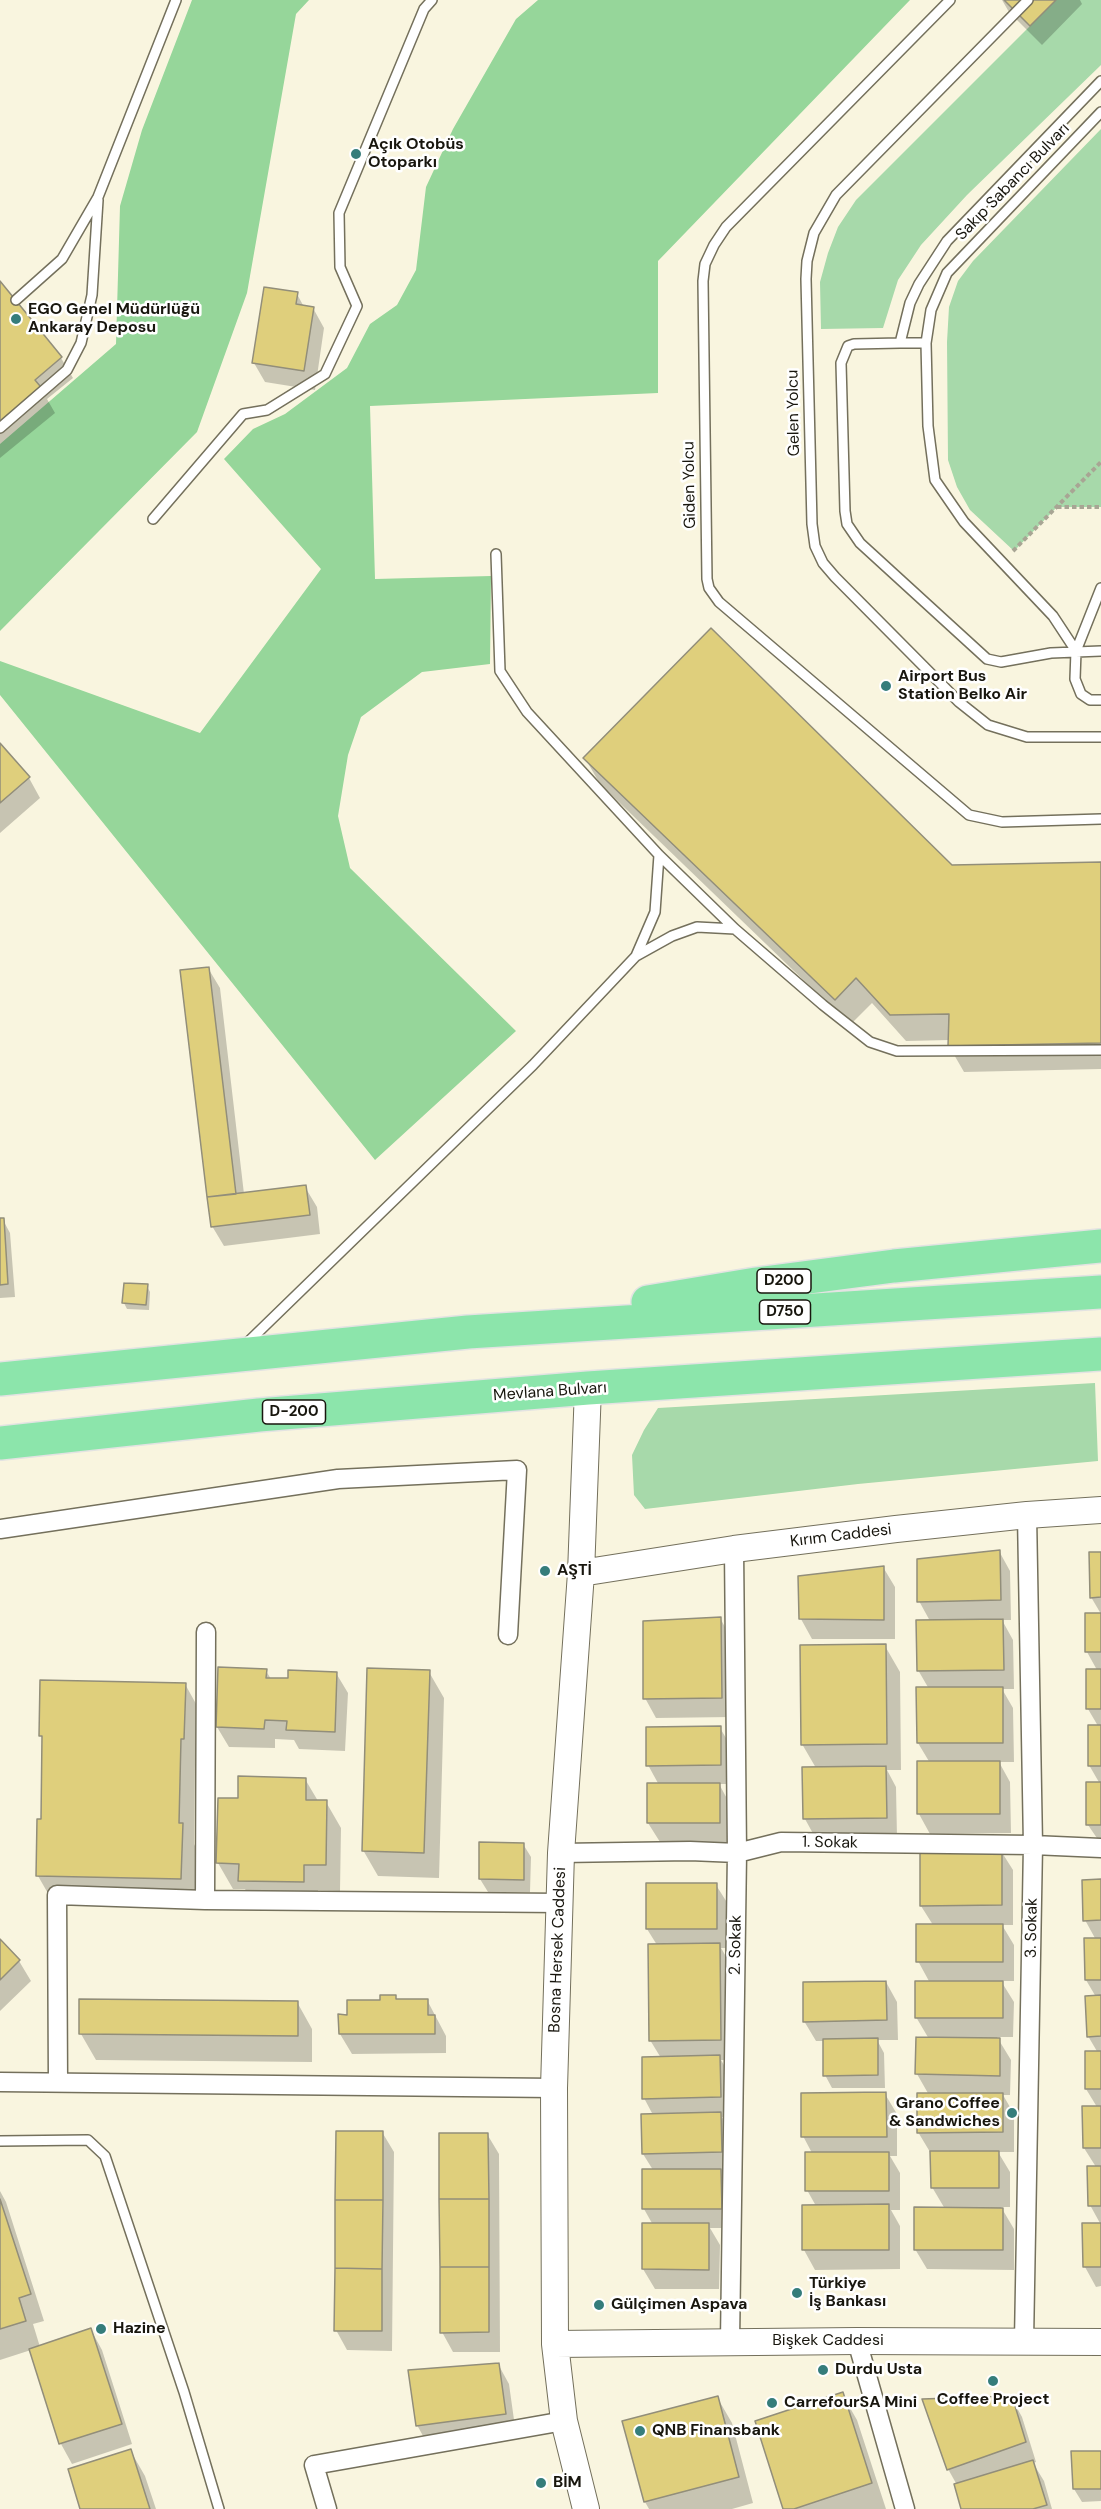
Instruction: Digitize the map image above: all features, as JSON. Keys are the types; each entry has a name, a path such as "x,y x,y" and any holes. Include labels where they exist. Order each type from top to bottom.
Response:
{"highway":[{"name":"D200","path":"468,1332 825,1275 1101,1246"},
{"name":"D750","path":"468,1332 1101,1292"},
{"path":"0,1379 468,1332"},
{"name":"Mevlana Bulvarı","path":"0,1443 259,1415 588,1388 1101,1354"}],"main road":[{"name":"Bosna Hersek Caddesi","path":"586,2509 564,2421 555,2344 554,2088 561,1853 581,1573 588,1388"},
{"name":"Kırım Caddesi","path":"581,1573 734,1549 1027,1515 1101,1510"},
{"name":"Bişkek Caddesi","path":"555,2344 730,2341 1101,2342"}],"street":[{"path":"0,1529 338,1479 518,1470 508,1635"},
{"name":"3. Sokak","path":"1024,2340 1033,1845 1027,1515"},
{"name":"2. Sokak","path":"730,2341 737,1853 734,1549"},
{"path":"205,1900 206,1632"},
{"name":"1. Sokak","path":"561,1853 690,1851 737,1853 781,1842 1101,1848"},
{"path":"58,2082 57,1896 205,1900 561,1903"},
{"path":"0,2082 554,2088"},
{"path":"857,2341 905,2509"},
{"path":"327,2509 315,2465 564,2421"}],"lane":[{"path":"16,300 62,259 98,197 176,0"},
{"path":"153,519 243,414 267,410 325,374 357,306 339,267 339,213 424,9 432,0"},
{"name":"Giden Yolcu","path":"950,0 726,226 705,264 703,292 707,579 719,602 969,815 1002,822 1101,819"},
{"name":"Gelen Yolcu","path":"1028,0 836,195 814,232 807,261 806,279 812,524 815,546 823,563 835,577 959,702 988,725 997,730 1027,737 1101,737"},
{"path":"900,343 910,303 924,276 947,241 1101,81"},
{"name":"Sakıp Sabancı Bulvarı","path":"926,343 931,310 947,273 1101,112"},
{"path":"0,428 67,370 81,343 92,295 98,197"},
{"path":"1076,651 1053,616 964,522 934,480 928,426 926,343 848,346 840,363 845,511 852,534 987,659 1001,662 1076,651 1101,651"},
{"path":"496,554 500,671 527,712 659,855 735,929 823,1005 870,1041 884,1047 915,1052 1101,1050"},
{"path":"1101,588 1076,651 1075,679 1078,690 1085,698 1101,700"},
{"path":"636,956 655,912 659,855"},
{"path":"235,1355 296,1293 533,1065 636,956 672,936 697,927 735,929"},
{"path":"0,2140 88,2140 105,2156 184,2392 219,2509"}],"path":[{"path":"1004,562 1101,462"},
{"path":"1057,507 1101,507"}],"green space":[{"path":"192,0 309,0 296,14 247,293 197,432 0,631 0,444 116,344 120,206 142,130"},
{"path":"538,0 910,0 658,261 658,393 370,406 375,579 491,576 490,664 422,672 361,717 348,755 338,816 350,868 516,1031 375,1160 0,695 0,661 200,733 321,569 224,459 253,429 285,414 347,368 370,324 397,305 416,270 426,187 453,129 516,19"},
{"path":"1056,0 1101,0 1101,65 967,195 921,245 898,280 883,328 821,329 820,282 838,227 856,200"},
{"path":"1101,129 1101,507 1057,507 1014,551 970,510 957,487 948,460 949,307 958,281 973,261"},
{"path":"1095,1383 1098,1461 858,1484 645,1509 634,1495 632,1455 658,1408"}],"building":[{"path":"1004,0 1056,0 1030,26"},
{"name":"EGO Genel Müdürlüğü Ankaray Deposu","path":"0,281 62,357 35,380 45,392 0,429"},
{"path":"264,287 298,292 296,304 314,307 304,371 252,363"},
{"path":"711,628 952,865 1101,862 1101,1043 948,1046 949,1014 890,1015 856,978 835,1000 583,758"},
{"path":"0,743 30,777 0,803"},
{"path":"209,967 236,1194 207,1197 180,970"},
{"path":"306,1185 310,1215 211,1227 207,1197"},
{"path":"0,1218 4,1218 8,1284 0,1285"},
{"path":"124,1283 148,1284 146,1305 122,1303"},
{"path":"1000,1550 1001,1600 917,1602 917,1559"},
{"path":"1089,1552 1101,1552 1101,1597 1090,1598"},
{"path":"884,1566 884,1620 799,1619 798,1576"},
{"path":"1085,1613 1101,1613 1101,1652 1085,1652"},
{"path":"721,1617 722,1698 643,1699 643,1621"},
{"path":"1003,1619 1004,1670 917,1671 916,1620"},
{"path":"886,1644 887,1744 801,1745 800,1645"},
{"path":"218,1667 267,1669 266,1678 288,1678 288,1670 337,1672 335,1732 286,1730 287,1721 265,1720 264,1729 216,1727"},
{"path":"367,1668 430,1670 424,1853 362,1851"},
{"path":"1086,1669 1101,1669 1101,1709 1086,1709"},
{"path":"40,1680 186,1683 184,1739 181,1739 179,1823 183,1823 181,1879 36,1876 37,1819 41,1819"},
{"path":"916,1687 1003,1687 1003,1743 917,1743"},
{"path":"1088,1725 1101,1725 1101,1766 1088,1766"},
{"path":"721,1726 721,1765 646,1766 646,1727"},
{"path":"917,1761 1000,1761 1000,1814 917,1814"},
{"path":"886,1766 887,1818 803,1819 802,1767"},
{"path":"238,1776 306,1778 306,1800 327,1800 326,1865 304,1865 304,1882 238,1881 239,1864 216,1863 218,1798 238,1798"},
{"path":"1086,1782 1101,1782 1101,1825 1086,1825"},
{"path":"647,1783 720,1783 720,1823 647,1823"},
{"path":"479,1842 524,1843 524,1880 479,1879"},
{"path":"920,1849 1002,1849 1002,1905 920,1906"},
{"path":"1101,1879 1101,1920 1083,1921 1082,1880"},
{"path":"646,1883 717,1883 717,1929 646,1929"},
{"path":"916,1924 1003,1924 1003,1962 916,1962"},
{"path":"1084,1938 1101,1938 1101,1980 1085,1980"},
{"path":"0,1939 20,1960 0,1980"},
{"path":"720,1943 721,2040 649,2041 648,1944"},
{"path":"886,1981 887,2020 803,2022 803,1982"},
{"path":"915,1981 1003,1981 1003,2018 915,2018"},
{"path":"380,1995 396,1995 396,1999 428,1999 428,2015 435,2015 435,2034 339,2034 338,2014 347,2015 347,2000 380,2000"},
{"path":"1101,1995 1101,2036 1087,2037 1085,1996"},
{"path":"79,1999 298,2001 298,2036 79,2034"},
{"path":"916,2037 1000,2038 1000,2076 915,2074"},
{"path":"878,2038 878,2075 823,2076 823,2039"},
{"path":"1085,2051 1101,2051 1101,2089 1085,2089"},
{"path":"720,2055 721,2097 642,2099 642,2057"},
{"path":"886,2092 887,2137 801,2137 801,2093"},
{"path":"917,2093 1003,2093 1003,2132 917,2133"},
{"path":"1082,2106 1101,2106 1101,2148 1083,2148"},
{"path":"721,2112 722,2152 642,2154 641,2114"},
{"path":"336,2131 383,2131 383,2200 335,2200"},
{"path":"439,2133 488,2133 489,2199 439,2199"},
{"path":"930,2151 999,2151 999,2188 931,2188"},
{"path":"805,2152 889,2152 889,2191 805,2191"},
{"path":"1087,2166 1101,2166 1101,2206 1088,2206"},
{"path":"642,2169 721,2169 722,2209 642,2209"},
{"path":"0,2199 31,2294 19,2298 26,2321 0,2329"},
{"path":"439,2199 489,2199 489,2267 440,2267"},
{"path":"335,2200 383,2200 382,2269 335,2268"},
{"path":"889,2204 889,2250 802,2250 802,2205"},
{"path":"914,2207 1003,2208 1003,2250 914,2250"},
{"path":"642,2223 709,2223 709,2270 642,2269"},
{"path":"1082,2223 1101,2223 1101,2267 1083,2267"},
{"path":"440,2267 489,2267 489,2332 440,2333"},
{"path":"335,2268 382,2269 382,2331 334,2331"},
{"path":"91,2328 122,2424 59,2444 29,2349"},
{"path":"499,2363 506,2414 416,2426 408,2370"},
{"path":"843,2392 872,2483 794,2509 783,2509 755,2421"},
{"path":"718,2396 739,2477 644,2502 622,2421"},
{"path":"1012,2396 1026,2442 947,2470 922,2399"},
{"path":"131,2449 150,2509 80,2509 68,2469"},
{"path":"1071,2451 1101,2451 1101,2489 1073,2489"},
{"path":"1033,2460 1047,2505 1033,2509 961,2509 954,2484"}],"place":[{"name":"Açık Otobüs Otoparkı","path":"356,154"},
{"name":"EGO Genel Müdürlüğü Ankaray Deposu","path":"16,319"},
{"name":"Airport Bus Station Belko Air","path":"886,686"},
{"name":"AŞTİ","path":"545,1571"},
{"name":"Grano Coffee & Sandwiches","path":"1012,2113"},
{"name":"Türkiye İş Bankası","path":"797,2293"},
{"name":"Gülçimen Aspava","path":"599,2305"},
{"name":"Hazine","path":"101,2329"},
{"name":"Durdu Usta","path":"823,2370"},
{"name":"Coffee Project","path":"993,2381"},
{"name":"CarrefourSA Mini","path":"772,2403"},
{"name":"QNB Finansbank","path":"640,2431"},
{"name":"BİM","path":"541,2483"}]}
